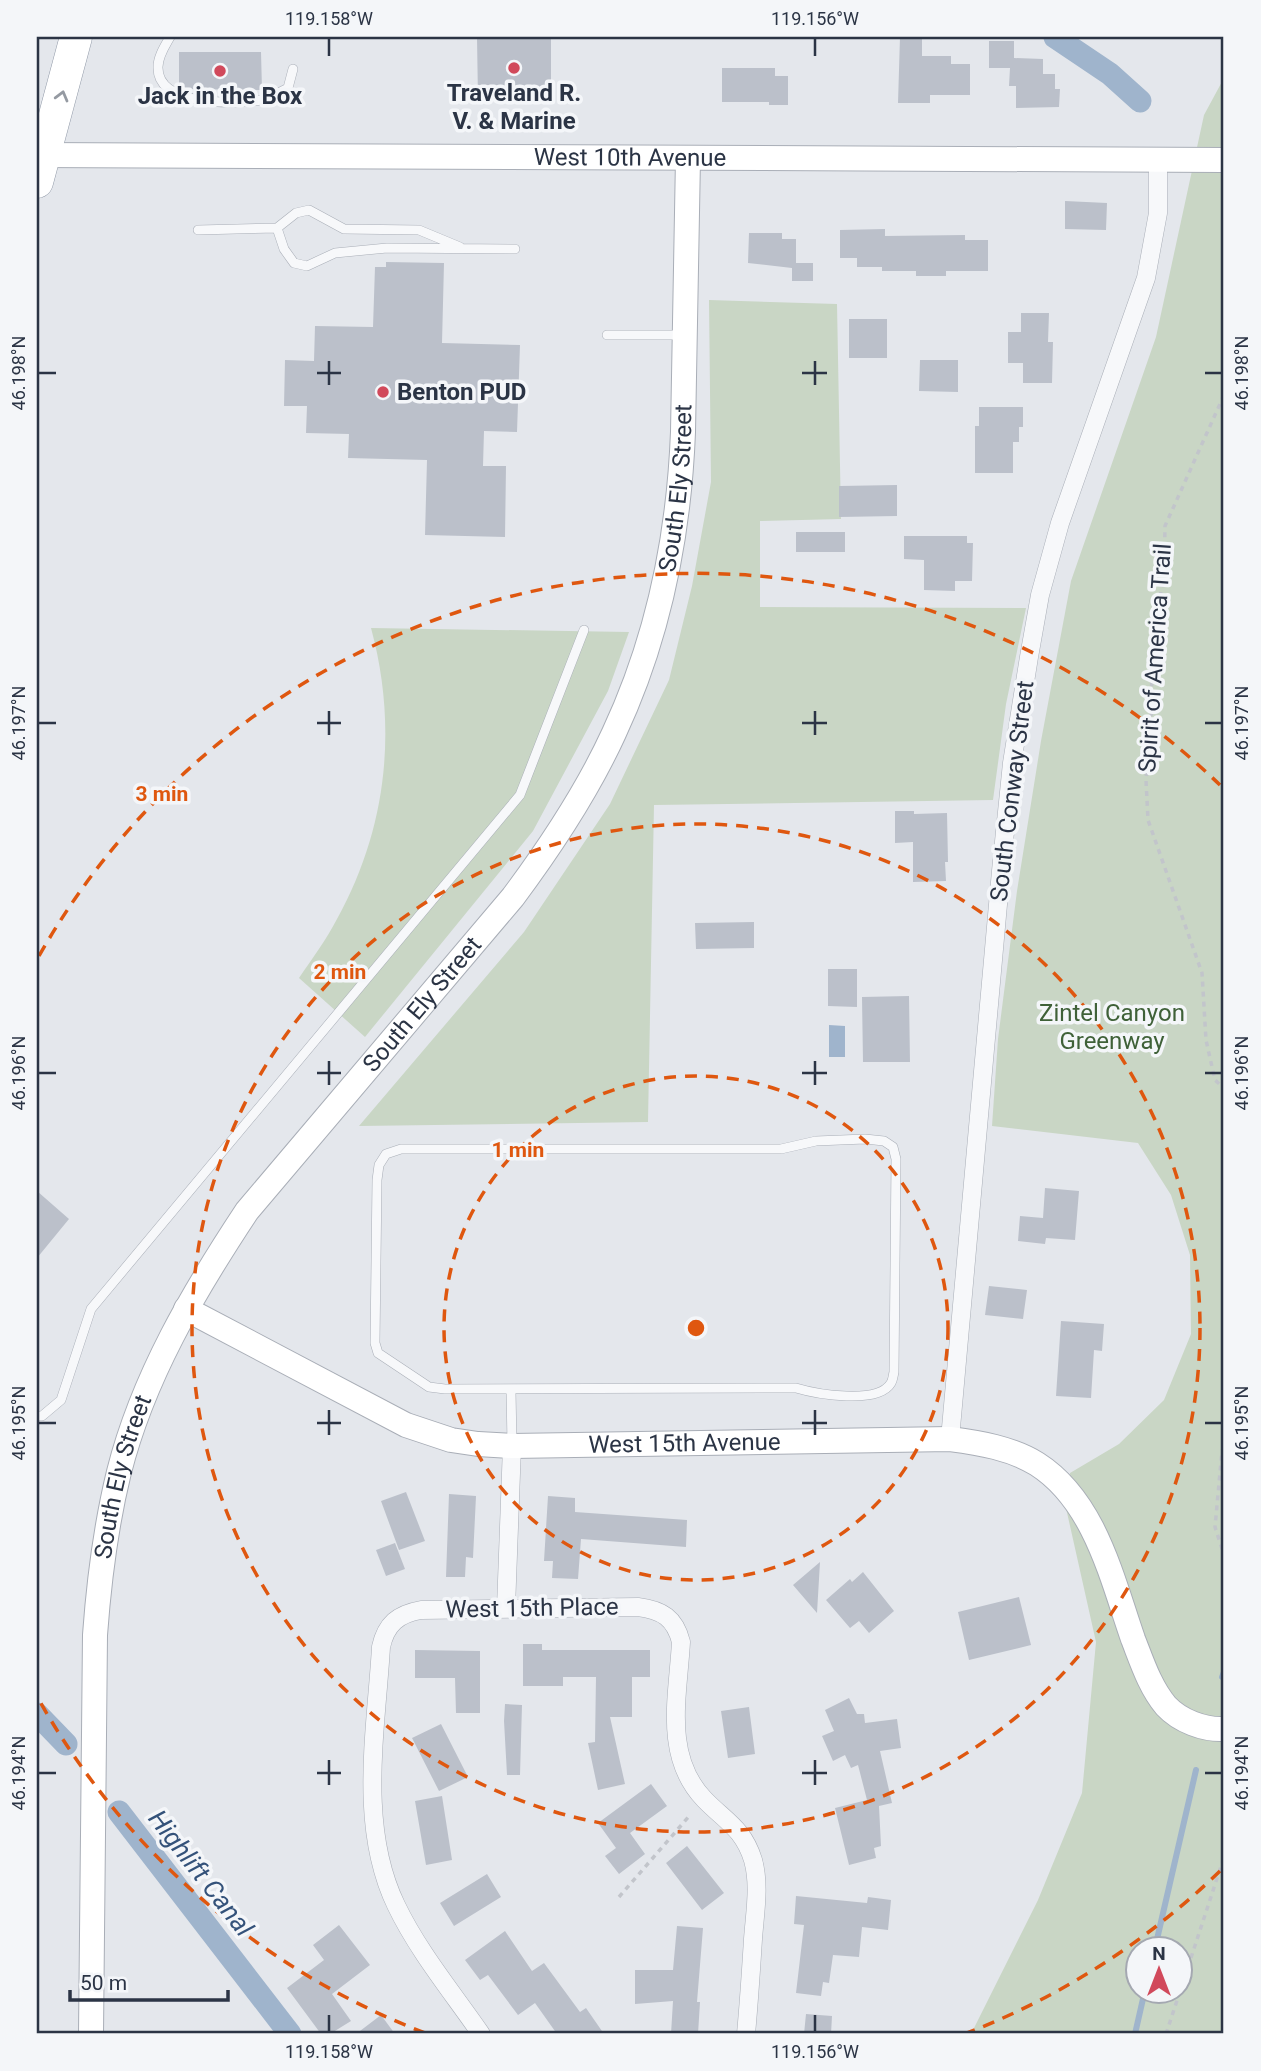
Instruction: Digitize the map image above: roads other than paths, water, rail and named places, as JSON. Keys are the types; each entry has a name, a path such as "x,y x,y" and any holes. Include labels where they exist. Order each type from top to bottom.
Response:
{"highway":[{"path":"40,164 76,37"}],"street":[{"name":"West 10th Avenue","path":"40,164 688,158 1214,160"},
{"name":"South Ely Street","path":"91,2034 95,1635 100,1575 120,1471 134,1424 156,1369 186,1309 247,1211 513,897 545,854 608,746 641,668 663,587 674,533 682,472 688,158"},
{"name":"South Conway Street","path":"950,1439 1001,871 1012,762 1028,657 1040,595 1060,523 1146,278 1158,213 1158,160"},
{"name":"West 15th Avenue","path":"186,1309 406,1426 451,1440 512,1446 950,1439 982,1443 1012,1452 1036,1464 1055,1478 1070,1494 1093,1531 1145,1670 1167,1706 1195,1724 1211,1730 1224,1729"},
{"path":"506,1608 512,1446"},
{"name":"West 15th Place","path":"481,2034 396,1905 380,1861 373,1814 381,1647 384,1634 401,1615 421,1610 638,1607 653,1609 671,1619 678,1629 681,1642 675,1731 684,1771 704,1799 738,1829 747,1843 757,1877 746,2034"}],"lane":[{"path":"170,37 159,58 159,78 164,86 184,97 207,101 264,100 288,88 293,69"},
{"path":"198,230 277,228 296,213 309,210 344,229 419,230 465,249"},
{"path":"277,228 284,249 294,263 307,267 335,253 397,248 515,249"},
{"path":"607,335 685,335"},
{"path":"37,1416 42,1416 61,1400 91,1309 520,795 584,630"},
{"path":"865,1139 884,1141 893,1147 896,1159 894,1372 891,1384 877,1393 834,1396 796,1388 511,1391 429,1387 378,1353 374,1343 377,1180 379,1165 386,1154 401,1149 781,1149 816,1141 865,1139"},
{"path":"511,1391 512,1446"}],"water":[{"path":"829,1025 845,1026 845,1057 829,1057"}],"waterway":[{"path":"1055,37 1110,74 1140,101"},
{"path":"1222,1677 1224,1672"},
{"name":"Highlift Canal","path":"37,1714 66,1744"},
{"path":"1158,1934 1196,1770"},
{"name":"Highlift Canal","path":"119,1812 290,2034"},
{"path":"1135,2034 1142,2004"}],"place":[{"name":"Traveland R. V. & Marine","path":"514,68"},
{"name":"Jack in the Box","path":"220,71"},
{"name":"Benton PUD","path":"383,392"}],"park label":[{"name":"Zintel Canyon Greenway","path":"1112,1027"}]}
